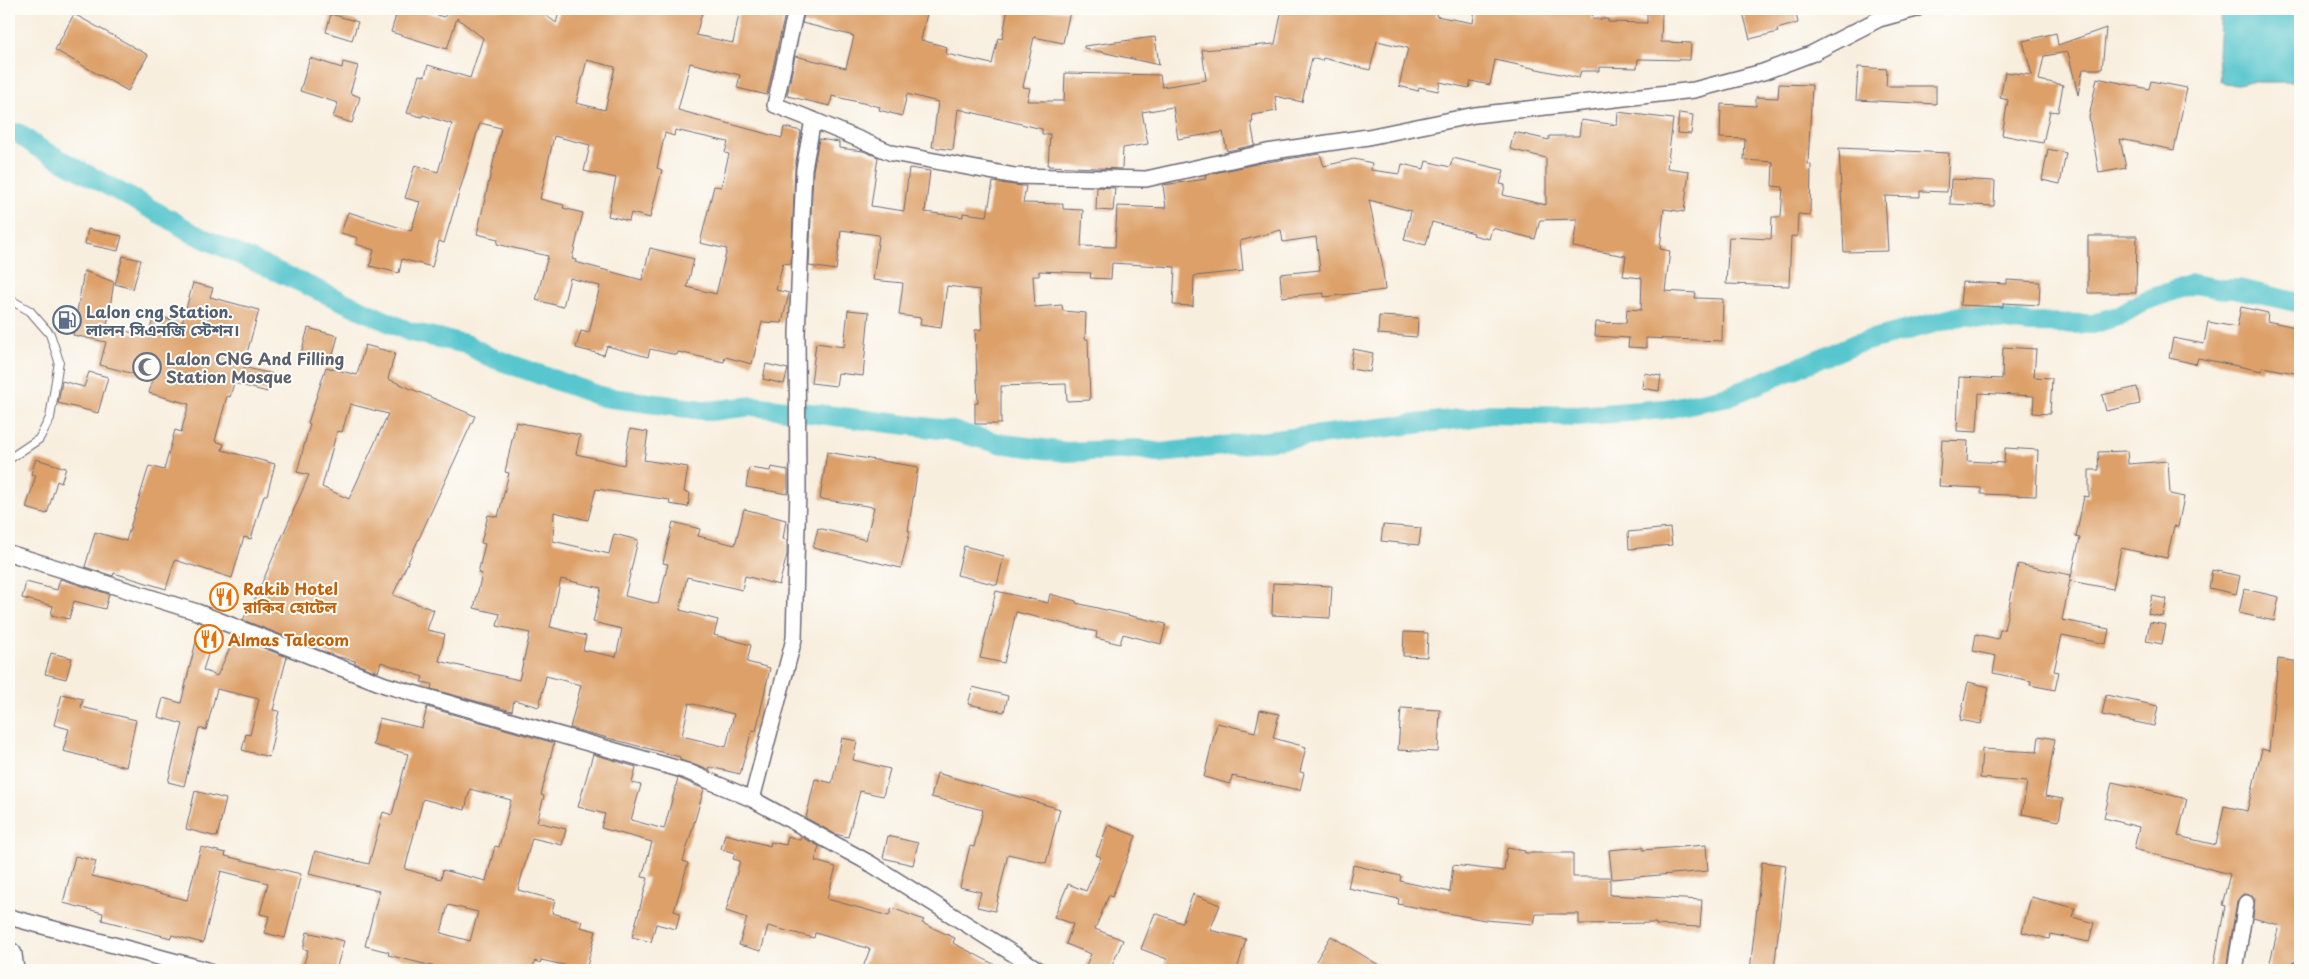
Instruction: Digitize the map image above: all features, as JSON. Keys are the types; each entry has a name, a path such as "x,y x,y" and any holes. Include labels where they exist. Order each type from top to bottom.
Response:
{"highway":[{"path":"9,955 11,970"}],"street":[{"path":"796,9 775,105 892,153 1015,176 1146,179 1267,152 1368,137 1475,115 1694,90 1763,72 1811,54 1879,19 1916,9"},
{"path":"752,799 794,639 798,489 797,334 804,169 813,120"},
{"path":"9,553 197,612 385,685 686,771 752,799 871,864 1039,970"},
{"path":"2235,970 2246,904"},
{"path":"9,917 207,970"}],"lane":[{"path":"9,299 30,311 50,334 59,360 50,418 39,440 9,459"}],"water":[{"path":"2221,9 2300,9 2300,82 2247,82 2233,85 2220,81 2218,54"}],"building":[{"path":"398,9 415,9 444,17 448,11 444,9 538,9 556,23 560,9 703,9 696,35 733,43 740,9 786,9 767,95 737,88 740,75 690,63 678,110 782,138 784,127 801,131 795,168 791,264 783,263 776,290 789,293 782,323 762,322 752,364 725,357 724,362 678,352 677,355 650,349 648,357 607,346 604,355 576,348 581,331 589,333 600,286 570,278 563,307 536,300 548,256 497,244 498,239 477,234 501,128 480,123 444,243 439,241 432,267 402,259 399,273 370,266 374,250 356,244 358,238 341,233 348,212 411,231 420,202 405,198 415,165 438,172 452,124 423,115 422,117 407,113 419,75 425,76 428,65 470,78 483,38 457,18 447,49 391,32","holes":["587,60 615,67 605,110 576,103","675,130 728,142 725,153 729,154 721,187 714,186 700,243 727,249 716,294 687,287 694,259 650,248 642,280 575,262 576,260 572,259 583,213 563,208 564,205 540,199 554,136 590,145 584,171 616,178 608,216 629,221 631,213 650,218 662,170 657,168 665,133 674,136"]},
{"path":"805,9 928,9 921,40 947,47 946,54 992,64 998,38 1002,39 1008,9 1070,11 1063,43 1034,37 1023,87 1030,88 1027,101 1064,101 1065,73 1160,75 1162,87 1206,80 1202,50 1275,44 1282,9 1437,9 1436,16 1473,23 1475,9 1594,9 1592,19 1608,19 1608,22 1647,23 1647,11 1662,12 1661,42 1691,43 1690,60 1638,59 1637,68 1599,67 1599,71 1581,71 1579,78 1495,60 1490,85 1471,81 1469,88 1440,82 1438,91 1419,87 1418,91 1399,86 1408,48 1377,41 1370,70 1323,58 1322,61 1312,58 1302,102 1275,96 1277,111 1252,115 1253,122 1251,122 1255,145 1227,151 1223,132 1178,139 1173,107 1142,112 1148,144 1123,148 1122,169 1048,166 1050,134 1042,134 1042,129 958,109 953,150 932,147 938,102 907,94 902,116 879,110 880,107 832,96 830,106 787,96 795,56 846,68 854,36 802,23"},
{"path":"1742,9 1795,9 1798,23 1777,29 1778,32 1750,39"},
{"path":"74,14 148,55 128,91 55,50"},
{"path":"331,14 358,22 352,40 326,32"},
{"path":"2106,28 2102,69 2083,69 2078,95 2068,52 2044,56 2039,80 2063,85 2058,112 2050,111 2043,143 2002,135 2008,100 2000,98 2005,72 2032,75 2023,41 2056,33 2058,45"},
{"path":"1155,37 1159,65 1084,48 1084,46"},
{"path":"310,58 342,68 343,62 358,66 350,93 360,97 352,123 333,117 338,103 300,91"},
{"path":"1858,67 1887,69 1886,86 1936,86 1936,104 1856,100"},
{"path":"2097,78 2149,89 2151,81 2187,88 2174,150 2120,139 2126,168 2099,173 2089,118"},
{"path":"1779,84 1812,85 1808,164 1811,165 1810,215 1798,214 1797,237 1791,236 1789,286 1726,284 1729,237 1771,239 1772,217 1781,217 1783,187 1772,186 1773,162 1744,160 1745,139 1720,138 1721,104 1756,106 1756,97 1778,98"},
{"path":"1618,112 1673,119 1667,168 1689,171 1684,212 1664,209 1660,249 1670,251 1665,291 1696,293 1695,298 1723,299 1722,341 1646,338 1646,348 1628,347 1629,338 1595,336 1596,322 1626,323 1627,309 1641,310 1642,278 1623,276 1626,256 1573,247 1577,219 1540,220 1535,239 1492,228 1489,239 1432,222 1426,245 1404,240 1411,211 1369,200 1382,262 1385,290 1324,297 1324,293 1282,297 1280,274 1320,270 1316,237 1283,242 1281,230 1240,241 1243,271 1194,276 1193,306 1173,305 1175,267 1112,263 1111,279 1090,278 1091,273 1039,271 1039,276 1033,276 1035,307 1062,305 1063,311 1086,313 1085,339 1088,339 1090,400 1067,401 1066,384 1001,386 1001,424 975,424 975,403 978,403 975,330 982,329 980,290 947,286 941,328 920,325 921,318 899,315 903,283 873,280 879,235 841,230 836,270 809,266 813,170 819,139 839,142 839,148 863,151 878,157 871,206 904,211 909,168 930,171 925,212 963,217 963,213 987,216 993,182 1026,186 1023,203 1063,204 1063,209 1083,210 1081,246 1115,247 1117,206 1166,208 1163,185 1206,179 1205,175 1261,163 1320,154 1324,166 1354,159 1372,163 1371,170 1400,174 1402,164 1424,169 1426,161 1450,167 1453,158 1504,170 1500,184 1505,185 1503,195 1546,205 1546,158 1510,149 1514,132 1549,140 1549,136 1579,136 1581,120 1617,125"},
{"path":"1679,113 1693,115 1691,134 1677,133"},
{"path":"1839,148 1949,153 1947,192 1920,191 1920,197 1885,196 1888,251 1844,252"},
{"path":"2048,149 2066,153 2060,184 2042,180"},
{"path":"1951,179 1995,181 1994,206 1950,204"},
{"path":"1097,187 1115,188 1113,211 1096,210"},
{"path":"88,229 122,236 118,251 85,244"},
{"path":"2088,236 2137,236 2136,293 2088,293"},
{"path":"123,256 141,260 133,289 115,284"},
{"path":"84,271 114,282 107,326 148,337 154,315 182,323 193,283 213,288 210,297 259,310 243,367 272,374 267,392 234,383 230,397 227,396 215,441 224,444 222,450 275,464 267,495 264,495 251,539 244,537 232,578 175,560 166,589 114,573 113,576 85,567 95,532 126,541 149,466 164,470 175,430 181,432 189,404 149,393 153,379 100,365 106,342 73,335"},
{"path":"2007,280 2040,282 2039,305 2003,303 2003,307 1960,305 1962,282 2007,284"},
{"path":"2241,307 2268,313 2267,321 2300,328 2300,374 2263,367 2262,371 2198,358 2196,364 2169,358 2173,338 2204,344 2208,322 2237,327"},
{"path":"848,310 869,312 863,376 838,373 836,386 811,383 816,343 844,347"},
{"path":"1379,316 1418,318 1417,337 1378,334"},
{"path":"308,328 338,336 331,362 301,354"},
{"path":"365,345 395,353 388,379 475,416 393,595 434,610 427,630 445,634 439,661 519,680 530,633 497,626 500,614 474,608 482,574 478,573 485,544 481,543 488,515 498,517 509,473 505,472 516,422 580,435 576,454 624,465 630,429 648,432 644,460 688,467 684,492 690,493 688,507 669,504 670,500 596,489 588,520 554,512 553,541 609,554 614,534 638,540 625,596 658,604 668,564 663,563 673,522 700,529 698,536 735,545 744,509 786,520 783,539 787,540 787,555 779,585 745,576 742,590 687,577 680,610 718,620 714,635 751,645 747,662 770,668 756,731 752,730 740,774 710,767 709,770 680,760 680,757 570,728 581,685 546,676 539,707 514,700 512,711 431,689 432,684 421,682 423,677 381,662 378,672 372,670 355,663 355,661 335,656 243,620 249,608 251,608 309,475 297,472 310,424 308,423 326,367 357,375","holes":["350,404 388,414 349,499 322,487 337,431 342,432","561,579 601,588 593,622 622,629 616,657 583,650 586,636 550,627","689,703 734,714 726,747 682,736"]},
{"path":"2003,347 2036,349 2034,377 2052,378 2050,414 2033,413 2034,396 1979,393 1977,432 1957,431 1959,377 2002,379"},
{"path":"1353,349 1373,353 1370,372 1350,369"},
{"path":"766,364 788,369 784,384 763,379"},
{"path":"89,372 108,377 98,413 58,403 62,381 84,387"},
{"path":"1644,373 1661,376 1659,391 1642,388"},
{"path":"2137,387 2140,404 2106,411 2102,395"},
{"path":"1942,440 1968,441 1967,461 2004,463 2005,448 2038,450 2036,496 1981,494 1981,488 1939,486"},
{"path":"2127,451 2128,464 2168,461 2170,494 2184,497 2178,527 2174,526 2167,558 2121,548 2113,589 2070,581 2080,538 2076,537 2084,496 2089,497 2089,470 2099,470 2098,452"},
{"path":"827,452 918,467 908,531 910,531 901,568 813,548 818,528 866,540 874,507 820,499"},
{"path":"36,459 66,468 61,483 57,481 47,514 26,508 36,475 31,474"},
{"path":"771,467 788,470 788,494 746,487 749,468 770,471"},
{"path":"1383,525 1421,528 1419,545 1381,541"},
{"path":"1670,528 1672,545 1629,549 1628,532"},
{"path":"964,546 1004,556 997,585 957,575"},
{"path":"2018,564 2071,575 2062,620 2109,629 2106,644 2062,635 2054,671 2059,672 2055,690 2030,685 2031,681 1993,673 1996,656 1973,651 1976,634 1998,639 2000,630 2004,630"},
{"path":"2212,570 2240,576 2236,594 2209,588"},
{"path":"60,579 109,594 105,609 74,601 69,619 51,615 53,606 22,598 26,582 57,590"},
{"path":"1273,583 1332,586 1330,618 1272,615"},
{"path":"2244,589 2279,597 2274,621 2239,613"},
{"path":"996,591 1048,603 1050,594 1076,601 1076,603 1166,624 1161,644 1123,634 1120,644 1096,638 1097,632 1016,612 1004,663 980,658"},
{"path":"2152,596 2167,599 2163,617 2148,614"},
{"path":"2150,622 2166,625 2162,644 2146,641"},
{"path":"199,629 215,633 203,670 217,676 235,637 287,657 273,710 279,711 269,757 242,750 246,734 250,735 259,699 217,689 206,730 199,728 184,786 168,782 183,724 158,717 163,698 181,703"},
{"path":"1404,632 1428,633 1427,657 1403,656"},
{"path":"51,653 72,658 66,679 45,674"},
{"path":"2278,659 2300,662 2300,959 2292,963 2291,970 2268,970 2279,925 2253,918 2255,899 2252,895 2243,894 2237,901 2226,970 2213,970 2225,906 2222,905 2230,874 2134,849 2139,827 2104,818 2112,782 2158,792 2187,799 2178,836 2216,845 2224,806 2247,811 2262,749 2269,751"},
{"path":"1968,682 1989,687 1981,724 1960,720"},
{"path":"973,687 1008,696 1004,712 968,704"},
{"path":"62,694 83,699 81,707 136,720 126,767 63,751 69,729 54,725"},
{"path":"2106,695 2158,706 2154,726 2102,715"},
{"path":"427,707 554,743 541,795 544,796 537,822 566,829 562,845 532,838 518,890 555,900 552,913 582,921 580,927 596,931 586,970 541,960 540,963 535,961 532,970 440,970 440,968 388,955 389,952 365,946 379,891 309,874 315,851 369,864 383,812 392,815 408,754 373,745 379,718 422,728","holes":["470,789 511,800 499,847 495,846 486,881 443,870 441,879 405,869 423,799 465,810","448,905 478,912 470,941 441,933"]},
{"path":"1401,708 1440,710 1438,752 1398,750"},
{"path":"1260,710 1279,714 1273,738 1306,747 1300,772 1304,773 1300,790 1232,776 1230,784 1204,777 1217,723 1255,732"},
{"path":"2039,736 2055,739 2045,796 2063,799 2059,821 2022,814 2027,782 1980,778 1982,749 2037,752"},
{"path":"842,738 857,741 853,760 890,769 883,796 860,791 848,837 835,834 806,818 815,779 832,783"},
{"path":"593,754 636,767 632,783 641,785 631,820 664,829 678,778 704,789 683,861 688,863 674,911 680,913 676,929 656,924 651,942 632,937 648,878 642,877 652,842 601,828 605,814 578,807"},
{"path":"937,773 1060,809 1046,863 1008,854 995,911 977,907 981,892 960,887 970,846 974,847 983,810 931,797"},
{"path":"195,791 226,799 217,837 186,829"},
{"path":"1108,825 1136,836 1112,897 1109,895 1095,929 1123,940 1110,970 1084,970 1091,954 1066,944 1073,924 1054,917 1068,884 1086,891 1101,857 1096,855"},
{"path":"725,834 770,846 771,842 786,845 788,836 800,840 801,837 819,846 815,861 836,867 827,899 889,916 892,908 924,920 922,923 955,938 953,943 1005,970 862,970 870,949 815,933 814,938 768,926 761,951 739,945 747,918 726,911 740,861 733,859 735,853 721,849"},
{"path":"888,836 918,843 913,865 883,858"},
{"path":"1706,845 1708,871 1612,879 1609,850 1643,847 1643,850"},
{"path":"201,847 226,853 225,856 301,874 285,938 265,933 269,916 260,914 268,883 221,871 203,943 172,935 171,938 102,920 103,913 63,903 75,856 96,861 92,876 187,900"},
{"path":"1507,848 1525,851 1525,853 1573,853 1573,877 1610,877 1610,895 1702,900 1700,927 1656,925 1656,923 1579,924 1579,914 1536,914 1534,924 1485,920 1398,904 1399,899 1348,888 1353,865 1401,876 1400,881 1450,892 1453,865 1504,871"},
{"path":"1762,862 1786,865 1774,970 1750,970"},
{"path":"1193,894 1220,905 1210,930 1246,939 1237,970 1163,970 1167,959 1141,949 1155,913 1182,923"},
{"path":"2031,897 2075,908 2072,917 2094,923 2089,942 2050,934 2049,939 2022,932"},
{"path":"307,932 344,941 336,970 302,970 308,950 303,949"},
{"path":"1331,936 1387,970 1324,970 1314,964"}],"waterway":[{"path":"18,133 37,147 192,233 410,332 466,344 490,357 603,397 710,411 753,406 948,430 998,443 1066,452 1138,449 1161,453 1468,418 1488,414 1577,416 1665,409 1729,396 1855,344 1964,315 2031,323 2093,324 2120,315 2144,301 2193,284 2222,289 2239,289 2300,303"}],"place":[{"name":"Lalon cng Station. লালন সিএনজি স্টেশন।","path":"67,320"},
{"name":"Lalon CNG And Filling Station Mosque","path":"147,367"},
{"name":"Rakib Hotel রাকিব হোটেল","path":"224,597"},
{"name":"Almas Talecom","path":"209,639"}]}
